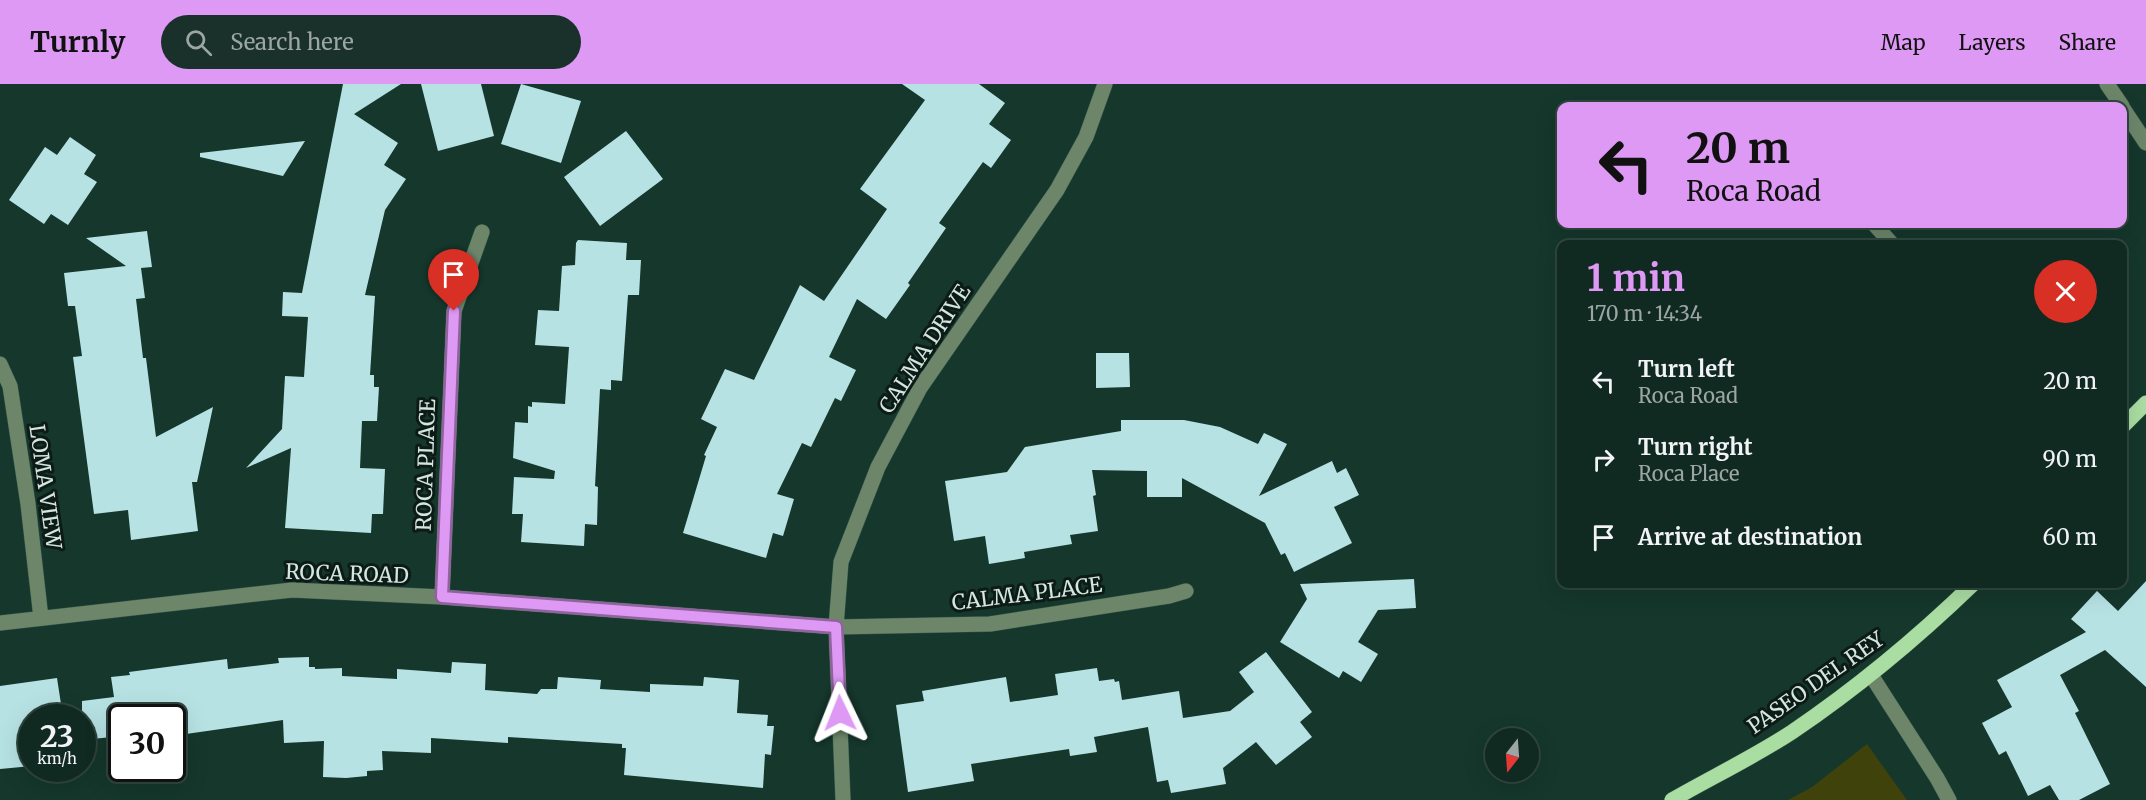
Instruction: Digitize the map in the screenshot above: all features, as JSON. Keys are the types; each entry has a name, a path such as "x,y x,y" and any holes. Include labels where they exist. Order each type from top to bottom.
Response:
{"main road":[{"path":"2127,423 2146,403"},
{"name":"PASEO DEL REY","path":"1672,800 1791,732 1871,675 1969,588"}],"street":[{"name":"CALMA DRIVE","path":"843,800 836,627 840,562 878,467 920,388 1057,190 1086,137 1105,84"},
{"path":"2107,84 2119,102"},
{"path":"2127,114 2146,143"},
{"path":"1878,228 1888,240"},
{"name":"ROCA PLACE","path":"442,597 454,311 482,232"},
{"name":"LOMA VIEW","path":"0,364 10,386 28,504 41,618"},
{"name":"ROCA ROAD","path":"0,623 292,590 442,597 836,627"},
{"name":"CALMA PLACE","path":"836,627 990,624 1169,596 1186,591"},
{"path":"1871,675 1938,778 1949,800"}],"shaded area":[{"path":"1867,744 1907,800 1788,800 1812,787"}],"building":[{"path":"343,84 401,84 354,114 398,143 384,165 406,179 385,210 365,295 375,296 370,375 374,375 374,387 379,387 377,421 362,421 360,468 385,469 383,514 372,514 371,533 285,528 291,448 246,468 282,429 285,376 304,377 308,317 282,316 283,292 302,293"},
{"path":"421,84 481,84 494,136 438,151"},
{"path":"521,84 581,101 561,163 501,144"},
{"path":"902,84 979,84 1005,103 989,124 1011,140 991,168 983,162 939,223 946,228 886,319 857,299 829,357 856,370 841,401 835,398 811,447 802,443 777,494 794,499 783,536 773,533 766,558 683,533 706,456 704,455 717,427 701,419 725,369 754,380 800,285 824,301 887,209 860,189 925,100"},
{"path":"626,131 663,179 600,226 564,177"},
{"path":"70,137 96,155 84,174 97,182 68,225 51,214 44,224 9,200 45,147 57,155"},
{"path":"305,141 283,176 200,157 200,153"},
{"path":"147,231 152,267 141,268 145,298 136,299 156,437 213,407 197,482 192,482 198,531 131,540 128,510 94,514 73,357 82,356 75,306 68,306 64,273 126,266 86,238"},
{"path":"578,240 627,243 626,260 641,260 639,295 628,295 622,381 611,380 611,390 600,389 595,486 598,487 597,525 585,524 584,546 521,542 523,514 512,514 514,477 554,479 555,471 513,458 515,422 528,423 528,406 532,407 532,402 565,404 569,347 535,345 538,310 559,311 562,266 575,265"},
{"path":"1096,353 1129,353 1130,387 1096,388"},
{"path":"1121,420 1184,420 1220,427 1258,444 1264,433 1287,444 1259,496 1332,461 1337,473 1346,468 1359,495 1334,507 1352,543 1294,572 1285,553 1281,555 1265,523 1182,478 1182,497 1147,497 1147,471 1092,470 1098,531 1070,535 1072,544 1024,552 1025,558 989,564 985,536 954,541 945,481 1007,472 1025,447 1121,431"},
{"path":"1414,579 1416,608 1378,610 1358,642 1378,654 1361,682 1343,671 1339,678 1280,642 1307,599 1300,584"},
{"path":"2146,581 2146,687 2105,650 2060,675 2079,711 2075,713 2110,784 2079,800 2059,800 2050,785 2028,796 2006,751 1999,755 1982,723 2012,707 1997,680 2086,632 2071,619 2097,591 2118,611"},
{"path":"1266,652 1312,712 1300,722 1312,737 1276,765 1256,742 1223,768 1226,784 1171,793 1168,780 1157,782 1148,727 1094,737 1097,752 1070,756 1069,749 971,764 974,781 908,792 896,705 924,701 922,691 1006,677 1010,702 1058,695 1055,674 1097,668 1099,681 1114,679 1115,682 1119,681 1122,700 1179,691 1183,718 1230,711 1254,692 1239,672"},
{"path":"309,657 309,667 315,667 315,669 342,668 342,676 397,679 397,669 451,673 452,662 486,664 485,690 537,694 541,689 557,689 558,677 601,680 600,689 650,692 650,684 703,686 704,677 739,680 737,713 768,715 767,726 774,726 771,755 765,754 763,788 624,775 626,748 622,748 622,744 508,737 508,743 431,738 431,753 382,751 383,770 367,771 367,776 323,777 324,741 284,743 283,720 186,734 186,704 108,704 108,737 96,739 96,704 82,704 82,701 114,697 111,677 130,675 129,672 227,659 228,669 279,663 278,658"},
{"path":"57,678 61,704 18,704 18,767 0,769 0,686"}],"route":[{"path":"454,311 442,597 836,627 840,713"}]}
